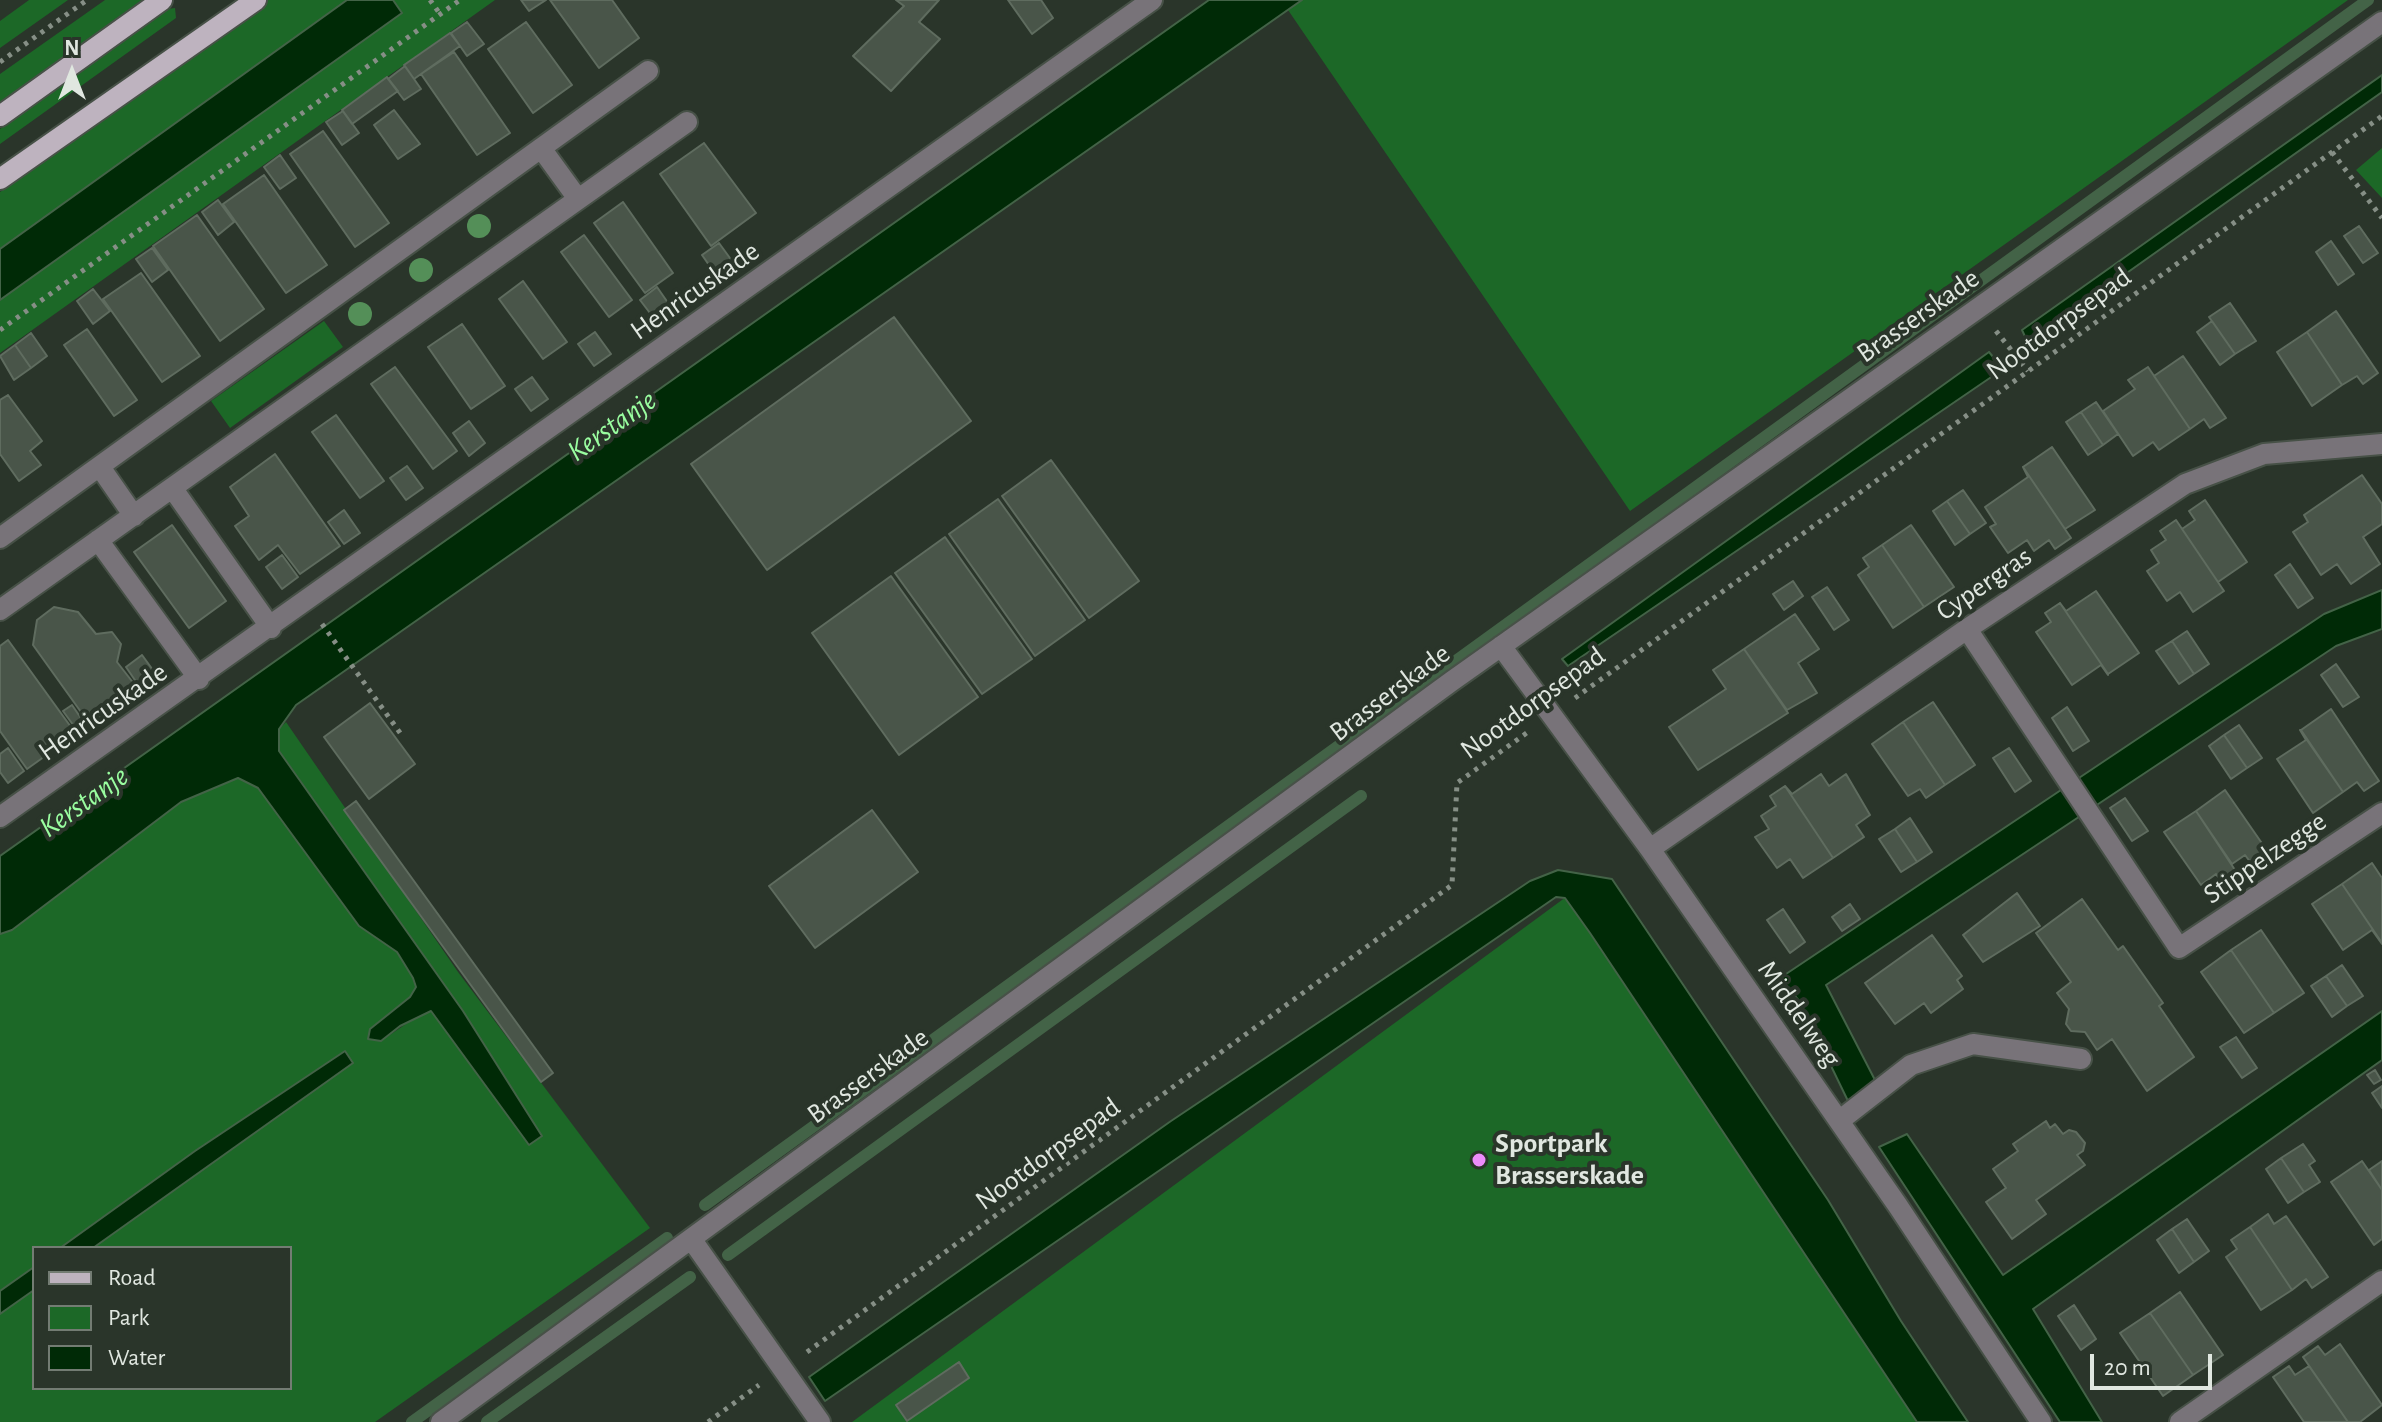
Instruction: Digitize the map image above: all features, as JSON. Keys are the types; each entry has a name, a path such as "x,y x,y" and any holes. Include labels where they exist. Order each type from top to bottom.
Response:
{"main road":[{"path":"0,116 162,0"},
{"path":"0,179 256,0"}],"street":[{"name":"Henricuskade","path":"0,817 271,628 1152,0"},
{"name":"Brasserskade","path":"441,1422 1501,646 2382,22"},
{"path":"0,538 648,71"},
{"path":"0,610 687,122"},
{"path":"541,148 578,199"},
{"name":"Cypergras","path":"1650,849 1967,629 2185,484 2264,454 2382,444"},
{"path":"100,467 134,516"},
{"path":"173,489 271,628"},
{"name":"Henricuskade","path":"98,540 199,679"},
{"name":"Stippelzegge","path":"1967,629 2179,948 2382,813"},
{"name":"Middelweg","path":"1501,646 1650,849 1839,1121 2041,1422"},
{"path":"1839,1121 1911,1065 1973,1044 2081,1059"},
{"path":"692,1240 820,1422"},
{"path":"2180,1422 2382,1281"}],"path":[{"path":"0,62 87,0"},
{"path":"430,0 440,14"},
{"path":"0,330 460,0"},
{"name":"Nootdorpsepad","path":"708,1422 1452,885 1457,783 2382,116"},
{"path":"2332,152 2382,218"},
{"path":"1979,308 2028,371"},
{"path":"322,627 403,737"}],"green space":[{"path":"29,0 68,0 0,48 0,21"},
{"path":"105,0 142,0 0,104 0,74"},
{"path":"268,0 347,0 0,249 0,192"},
{"path":"393,0 495,0 0,353 0,300 401,13"},
{"path":"1302,0 2348,0 1630,511 1288,10"},
{"path":"175,8 176,18 0,144 0,129 168,9"},
{"path":"2382,148 2382,198 2356,170"},
{"path":"324,321 343,347 230,428 211,401"},
{"path":"286,722 458,972 650,1228 375,1422 0,1422 0,1314 32,1291 32,1390 292,1390 292,1246 96,1246 353,1063 345,1051 195,1151 63,1246 32,1246 32,1268 0,1291 0,934 12,930 181,802 238,778 258,787 359,926 397,952 413,978 416,987 410,997 370,1029 381,1041 422,1013 431,1011 444,1027 463,1011 279,750 279,729"},
{"name":"Sportpark Brasserskade","path":"1566,897 1933,1422 852,1422"}],"water":[{"path":"347,0 393,0 402,13 0,300 0,249"},
{"name":"Kerstanje","path":"1209,0 1302,0 296,705 279,729 279,751 463,1011 542,1136 529,1145 431,1011 400,1026 381,1041 368,1039 370,1029 410,997 416,987 413,978 397,952 359,926 258,788 238,778 181,802 12,930 0,934 0,856"},
{"path":"2382,75 2382,92 2028,343 2022,330"},
{"path":"1989,352 2003,369 1568,666 1562,659"},
{"path":"2382,590 2382,629 2336,646 1826,985 1876,1082 1848,1101 1800,1002 1780,978 2324,614"},
{"path":"1558,870 1612,879 1828,1200 1901,1321 1968,1422 1917,1422 1590,933 1565,898 1556,897 825,1401 809,1377 1171,1121 1530,881"},
{"path":"2382,1011 2382,1060 2033,1309 2102,1422 2060,1422 1879,1147 1907,1134 2003,1275"},
{"path":"345,1051 353,1063 96,1246 63,1246 195,1151"},
{"path":"32,1268 32,1291 0,1314 0,1291"}],"building":[{"path":"521,0 546,0 529,11"},
{"path":"550,0 612,0 639,38 599,68"},
{"path":"896,0 939,0 919,22 940,39 891,91 853,56 904,6"},
{"path":"1008,0 1041,0 1053,18 1032,34"},
{"path":"467,22 484,44 467,56 451,33"},
{"path":"526,22 572,85 533,113 488,49"},
{"path":"450,33 460,46 414,79 404,65"},
{"path":"454,52 510,133 477,155 421,74"},
{"path":"405,66 421,89 404,100 388,79"},
{"path":"387,77 398,91 352,124 342,110"},
{"path":"394,110 420,144 398,159 374,125"},
{"path":"343,111 359,133 342,145 326,122"},
{"path":"323,131 389,223 355,247 290,154"},
{"path":"704,143 756,213 711,246 660,174"},
{"path":"280,155 296,178 280,189 264,167"},
{"path":"264,175 327,265 286,293 223,204"},
{"path":"218,200 234,222 218,235 202,212"},
{"path":"623,202 673,273 645,293 594,223"},
{"path":"197,215 264,309 220,341 153,246"},
{"path":"2359,226 2378,253 2363,263 2344,236"},
{"path":"584,235 632,300 609,317 561,252"},
{"path":"2331,241 2354,274 2338,285 2316,252"},
{"path":"719,243 735,265 718,278 702,255"},
{"path":"152,248 168,270 152,282 136,259"},
{"path":"141,273 200,356 162,382 103,299"},
{"path":"523,281 567,342 543,359 499,299"},
{"path":"657,287 673,310 656,321 640,300"},
{"path":"93,289 110,311 93,324 77,301"},
{"path":"2230,303 2256,341 2235,354 2209,317"},
{"path":"2336,311 2378,373 2363,384 2357,376 2342,385 2307,332"},
{"path":"894,317 971,421 767,570 691,464"},
{"path":"2212,321 2235,354 2220,365 2197,332"},
{"path":"462,324 505,386 471,409 428,347"},
{"path":"87,329 137,400 114,416 64,345"},
{"path":"595,332 611,354 594,366 578,344"},
{"path":"2307,332 2342,385 2312,406 2277,352"},
{"path":"31,333 47,356 31,368 15,345"},
{"path":"15,345 31,368 14,380 0,356"},
{"path":"2183,356 2226,418 2210,428 2204,419 2190,429 2154,376"},
{"path":"395,367 457,451 433,469 371,384"},
{"path":"2148,367 2190,429 2159,450 2153,442 2133,456 2103,411 2135,389 2128,380"},
{"path":"532,377 548,399 531,411 515,389"},
{"path":"8,395 42,441 30,451 41,465 19,481 0,454 0,400"},
{"path":"2096,402 2118,434 2103,445 2081,412"},
{"path":"2081,412 2103,445 2088,455 2066,422"},
{"path":"336,415 384,481 360,498 312,432"},
{"path":"469,421 485,443 469,456 453,433"},
{"path":"2052,447 2095,510 2065,529 2023,467"},
{"path":"275,454 340,546 300,574 278,545 259,560 235,526 249,516 230,487"},
{"path":"1051,460 1139,581 1089,618 1002,496"},
{"path":"407,466 423,488 406,500 390,478"},
{"path":"2023,467 2071,538 2055,549 2049,540 2034,551 2027,540 2008,553 1990,527 1996,524 1985,507 2028,477"},
{"path":"2362,475 2382,504 2382,524 2363,537 2380,564 2351,584 2337,564 2321,575 2293,532 2308,522 2304,515"},
{"path":"1963,490 1986,523 1970,534 1947,501"},
{"path":"998,499 1085,620 1035,656 949,534"},
{"path":"2205,500 2247,562 2218,582 2182,529 2195,520 2189,511"},
{"path":"1947,501 1970,534 1955,545 1933,511"},
{"path":"344,510 360,533 344,544 328,522"},
{"path":"2176,520 2224,591 2193,612 2180,592 2167,601 2147,571 2159,563 2151,550 2166,540 2160,531"},
{"path":"172,525 226,601 189,628 134,552"},
{"path":"1911,525 1954,587 1924,607 1882,545"},
{"path":"945,537 1032,659 982,694 895,573"},
{"path":"1882,545 1924,607 1893,628 1858,575 1869,567 1863,558"},
{"path":"282,555 298,577 282,589 266,567"},
{"path":"2290,564 2313,598 2298,608 2275,575"},
{"path":"891,576 978,697 899,755 812,633"},
{"path":"1793,581 1803,596 1784,610 1773,594"},
{"path":"1827,587 1849,620 1834,630 1812,597"},
{"path":"2096,591 2139,653 2108,674 2060,603 2066,611"},
{"path":"2060,603 2108,675 2101,665 2072,685 2036,632 2051,622 2045,613"},
{"path":"54,607 78,612 96,634 112,632 121,644 117,662 138,689 91,726 33,645 37,620"},
{"path":"1795,614 1819,649 1798,663 1817,693 1787,710 1744,649"},
{"path":"2187,631 2209,664 2194,674 2172,641"},
{"path":"8,640 76,734 27,769 0,731 0,646"},
{"path":"2172,641 2194,674 2179,684 2156,651"},
{"path":"1744,649 1788,713 1698,770 1669,727 1726,689 1713,670"},
{"path":"142,655 158,677 141,689 126,667"},
{"path":"2336,664 2359,697 2343,707 2321,675"},
{"path":"1933,702 1975,765 1945,785 1903,722"},
{"path":"370,703 415,764 369,799 324,737"},
{"path":"72,705 87,727 79,733 63,711"},
{"path":"2067,707 2089,741 2073,751 2052,718"},
{"path":"2331,709 2379,781 2364,791 2357,782 2343,792 2301,730"},
{"path":"1903,722 1945,785 1926,798 1920,789 1908,796 1872,744"},
{"path":"2239,725 2262,758 2247,768 2224,735"},
{"path":"2300,730 2343,792 2313,813 2277,759 2306,740"},
{"path":"2224,735 2247,768 2231,779 2209,746"},
{"path":"8,748 24,771 8,783 0,772 0,754"},
{"path":"2009,748 2031,781 2015,792 1993,758"},
{"path":"1821,774 1829,786 1846,774 1870,815 1856,825 1864,837 1833,858 1785,786 1792,794"},
{"path":"1785,786 1833,858 1803,878 1790,859 1777,868 1755,837 1769,829 1761,816 1776,806 1770,796"},
{"path":"2225,790 2268,852 2251,863 2245,855 2232,864 2196,811"},
{"path":"2125,798 2148,831 2132,841 2110,808"},
{"path":"356,801 553,1073 541,1082 344,810"},
{"path":"872,810 918,872 815,948 769,886"},
{"path":"2196,811 2237,873 2222,883 2216,874 2201,885 2164,832"},
{"path":"1910,818 1932,852 1917,862 1895,829"},
{"path":"1895,829 1917,862 1901,872 1879,839"},
{"path":"2372,863 2382,878 2382,943 2342,884"},
{"path":"2342,884 2382,944 2372,930 2343,950 2312,904"},
{"path":"2017,893 2040,926 1983,962 1963,935"},
{"path":"2082,899 2118,950 2123,946 2163,1003 2159,1006 2194,1057 2147,1091 2112,1039 2097,1050 2085,1032 2071,1031 2066,1024 2069,1009 2057,993 2071,982 2036,933"},
{"path":"1850,904 1860,919 1842,931 1832,917"},
{"path":"1783,909 1805,942 1790,953 1767,920"},
{"path":"2261,930 2304,993 2274,1013 2231,950"},
{"path":"1932,935 1962,976 1957,980 1963,989 1931,1013 1924,1003 1895,1024 1865,983"},
{"path":"2231,950 2274,1013 2244,1033 2201,972"},
{"path":"2342,965 2363,996 2347,1006 2326,976"},
{"path":"2326,976 2347,1006 2332,1017 2311,986"},
{"path":"2236,1037 2257,1068 2242,1078 2220,1047"},
{"path":"2375,1070 2381,1080 2374,1084 2367,1075"},
{"path":"2382,1086 2382,1108 2372,1093"},
{"path":"2046,1121 2050,1128 2055,1124 2063,1134 2069,1130 2076,1132 2085,1143 2083,1151 2077,1155 2085,1165 2036,1200 2046,1214 2012,1239 1986,1202 2006,1188 1993,1169 2018,1151 2013,1144"},
{"path":"2303,1144 2315,1161 2309,1165 2320,1182 2304,1192 2281,1158"},
{"path":"2281,1158 2304,1192 2288,1203 2266,1169"},
{"path":"2362,1161 2382,1190 2382,1239 2374,1245 2331,1182"},
{"path":"2382,1161 2382,1190 2369,1170"},
{"path":"2268,1214 2274,1224 2286,1216 2328,1277 2312,1288 2306,1279 2292,1290 2250,1227"},
{"path":"2187,1219 2209,1251 2194,1262 2172,1229"},
{"path":"2250,1227 2292,1290 2261,1310 2226,1257 2237,1249 2231,1240"},
{"path":"2172,1229 2194,1262 2179,1273 2157,1240"},
{"path":"2180,1292 2223,1355 2193,1375 2150,1313"},
{"path":"2074,1305 2096,1339 2081,1350 2058,1316"},
{"path":"2150,1313 2193,1375 2163,1396 2120,1333"},
{"path":"2340,1344 2382,1405 2360,1422 2348,1422 2303,1357 2318,1346 2325,1355"},
{"path":"959,1362 969,1378 907,1421 896,1405"},
{"path":"2289,1366 2295,1375 2309,1366 2348,1422 2304,1422 2273,1377"}],"waterway":[{"path":"705,1205 2368,0"},
{"path":"728,1255 1361,796"},
{"path":"412,1422 667,1238"},
{"path":"487,1422 690,1277"}],"place":[{"name":"Sportpark Brasserskade","path":"1479,1160"}]}
